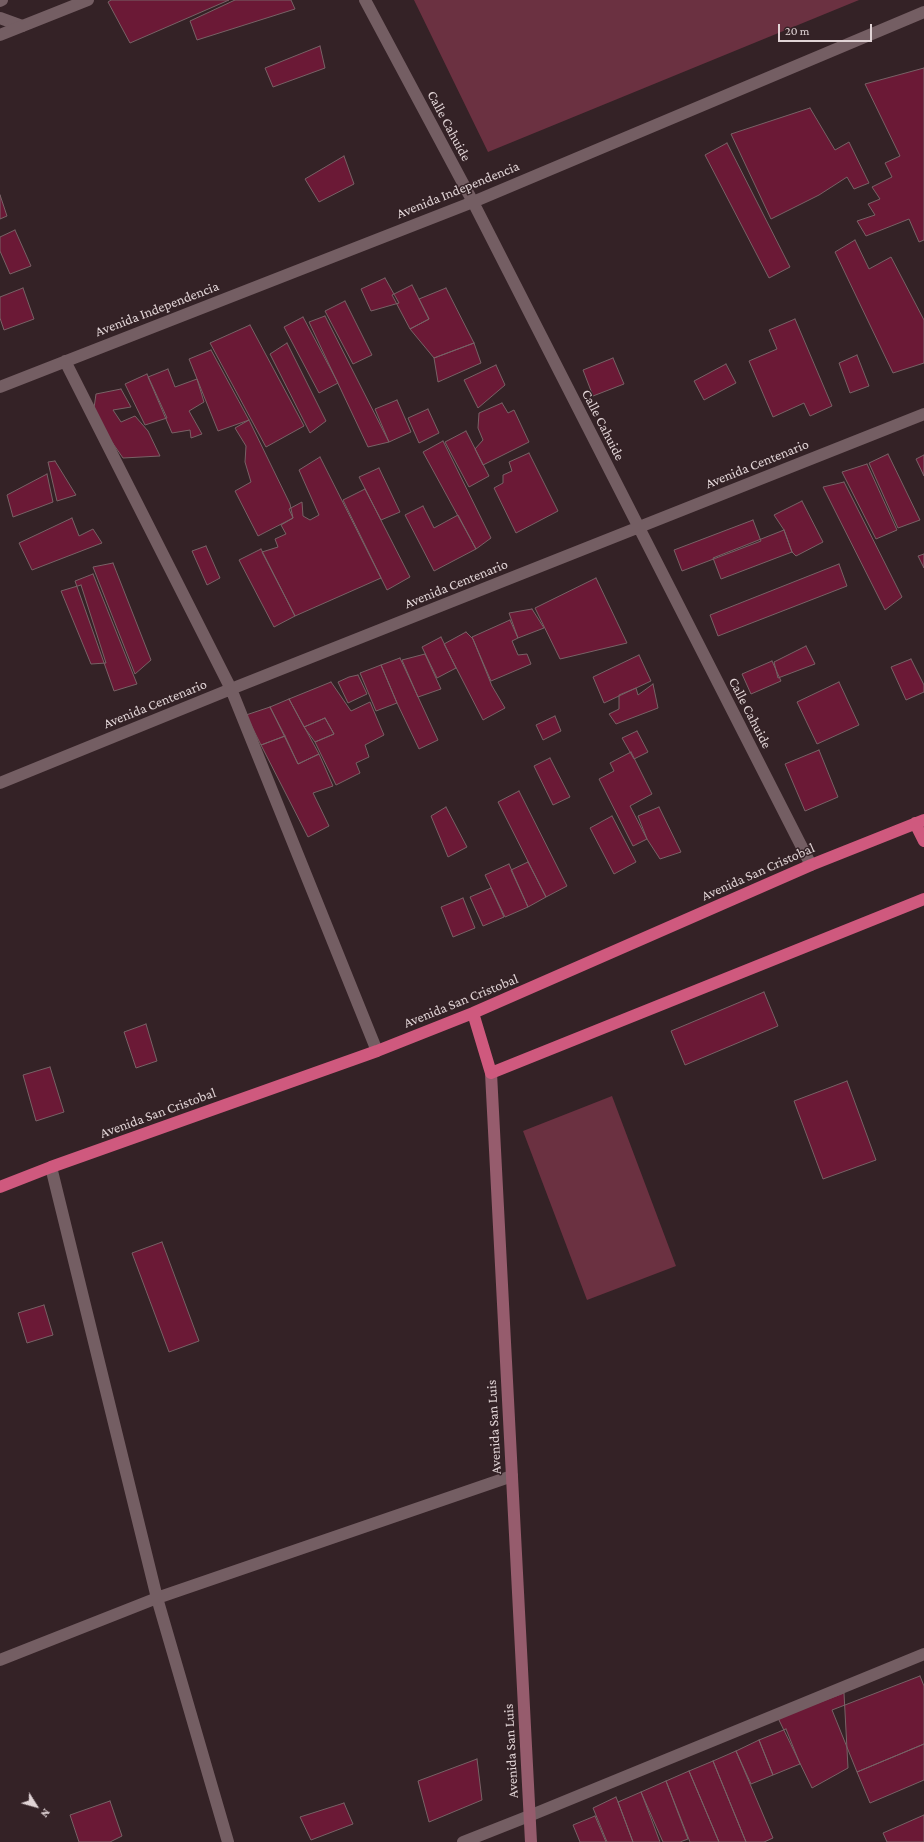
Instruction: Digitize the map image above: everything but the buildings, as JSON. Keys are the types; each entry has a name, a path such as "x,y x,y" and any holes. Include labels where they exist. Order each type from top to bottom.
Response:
{"highway":[{"name":"Avenida San Cristobal","path":"0,1187 51,1167 377,1051 473,1013 811,864 920,821"},
{"path":"920,821 924,841"},
{"path":"491,1073 924,899"},
{"name":"Avenida San Luis","path":"473,1013 491,1073"}],"main road":[{"name":"Avenida San Luis","path":"491,1073 531,1842"}],"street":[{"path":"0,35 88,0"},
{"name":"Calle Cahuide","path":"365,0 473,202 811,864"},
{"name":"Avenida Independencia","path":"0,387 473,202 924,12"},
{"path":"0,18 22,26"},
{"path":"65,361 231,690 377,1051"},
{"name":"Avenida Centenario","path":"0,783 924,414"},
{"path":"51,1167 158,1598 228,1842"},
{"path":"0,1660 158,1598 512,1476"},
{"path":"463,1842 924,1654"}],"shaded area":[{"path":"414,0 859,0 488,152"},
{"path":"612,1096 676,1266 587,1300 523,1131"}]}
